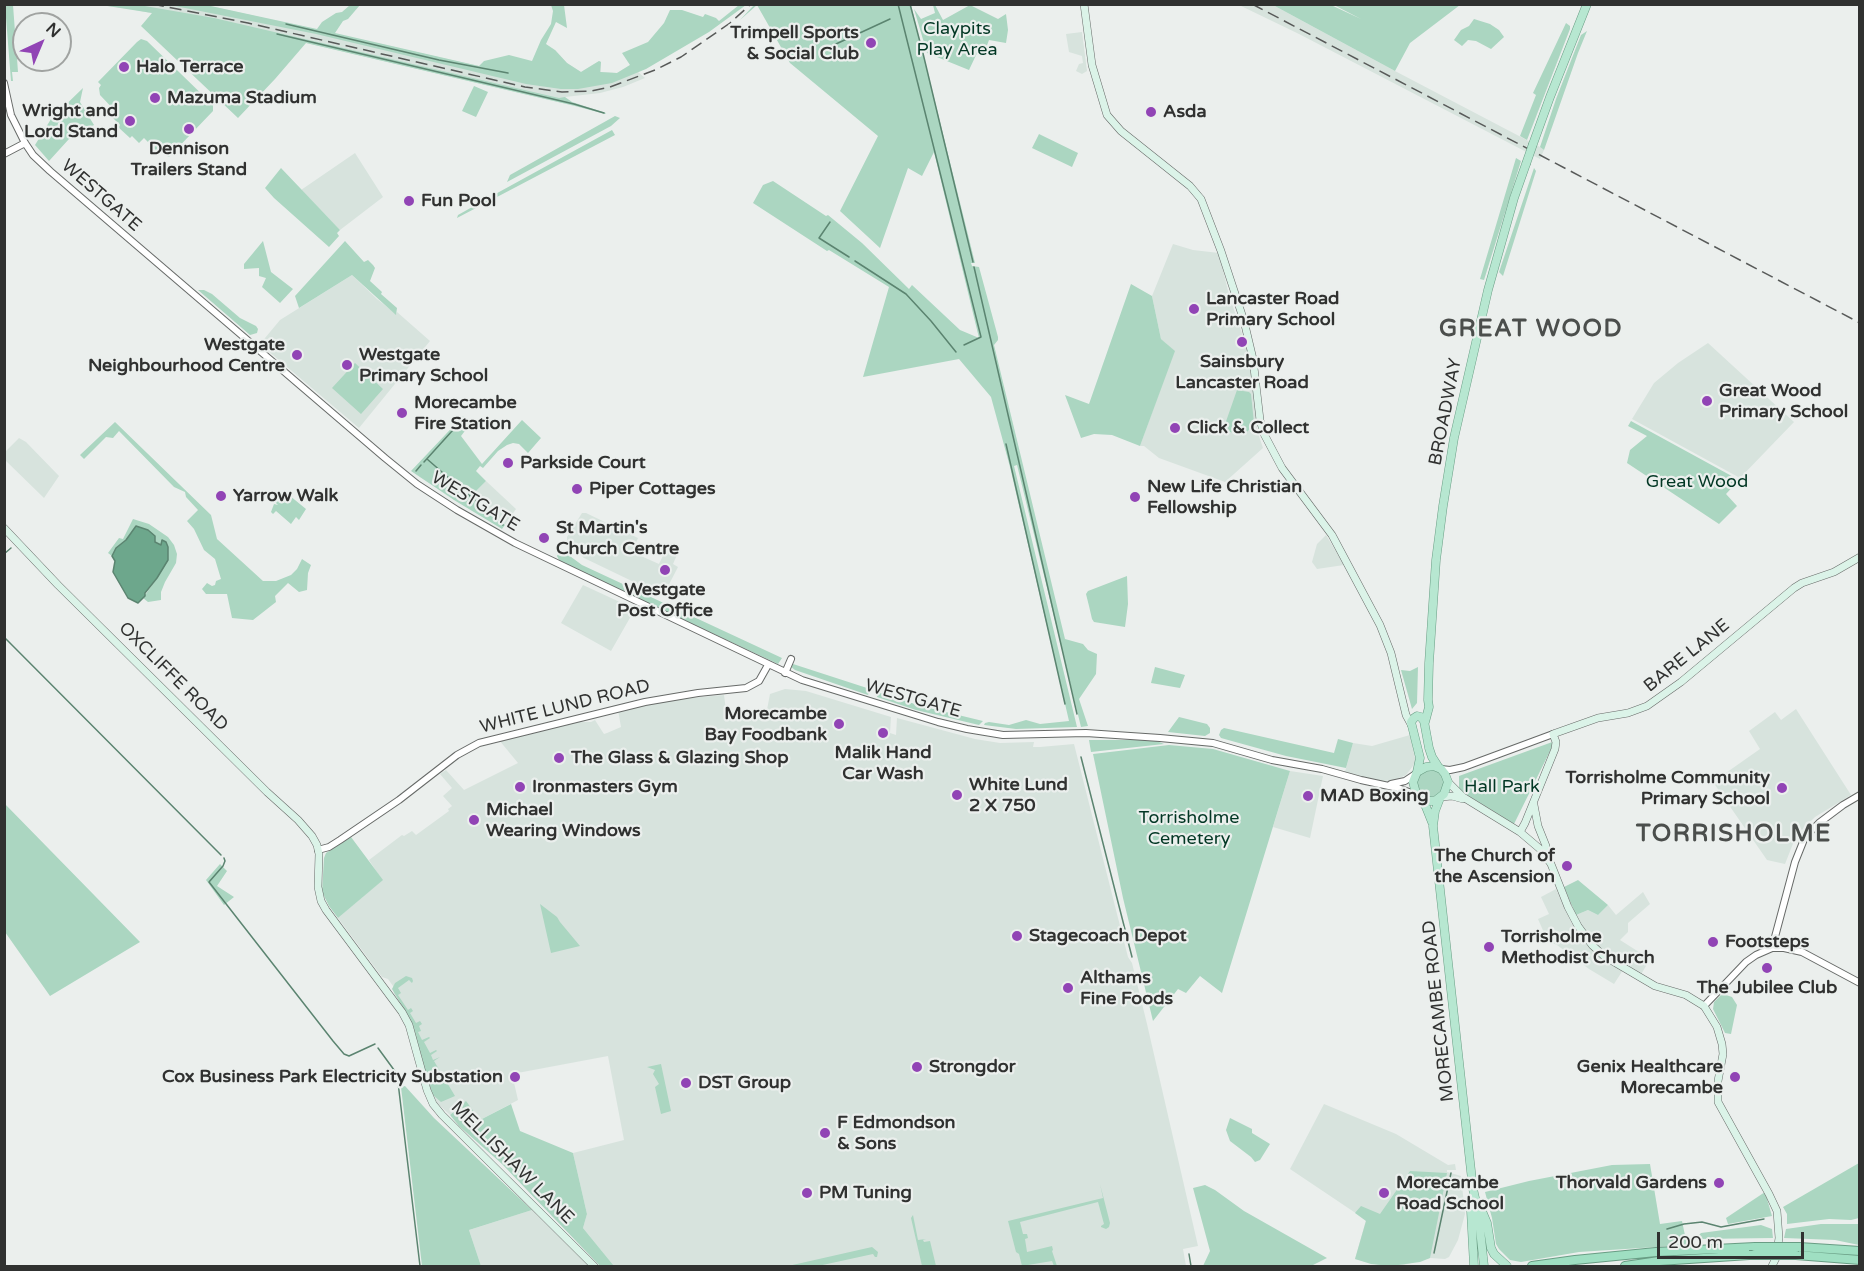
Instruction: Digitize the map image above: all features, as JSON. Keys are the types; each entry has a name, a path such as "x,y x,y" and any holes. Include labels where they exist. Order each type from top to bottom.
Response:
{"highway":[{"path":"1532,1266 1656,1252 1755,1246 1860,1260"},
{"path":"1624,1266 1659,1261 1797,1251 1860,1251"}],"main road":[{"path":"1084,4 1092,65 1107,115 1115,126 1190,186 1201,199 1244,321 1253,359 1260,420 1264,434 1277,460 1332,535 1387,638 1406,715 1412,726 1420,758 1413,788 1420,798 1430,801 1454,797 1471,803"},
{"name":"BROADWAY","path":"1440,769 1432,757 1425,723 1429,703 1436,560 1454,438 1488,290 1514,198 1550,97 1587,4"},
{"name":"OXCLIFFE ROAD","path":"4,528 58,585 298,820 315,841 318,850"},
{"name":"BARE LANE","path":"1553,734 1598,718 1628,713 1647,706 1681,682 1794,588 1834,572 1860,557"},
{"name":"BROADWAY","path":"1417,716 1423,711 1428,700"},
{"path":"1404,701 1410,712 1422,718 1425,723 1420,729 1412,726"},
{"path":"1412,726 1413,719 1417,716"},
{"path":"1520,832 1556,746 1553,734"},
{"path":"1417,773 1426,767 1440,769 1458,794 1520,832 1536,845 1547,857 1578,926 1592,945 1604,956 1656,986 1686,995 1704,1006 1717,1027 1722,1044 1718,1102 1770,1194 1777,1211 1779,1238 1773,1266"},
{"path":"1441,798 1447,790 1448,782"},
{"name":"MORECAMBE ROAD","path":"1420,798 1429,811 1433,826 1484,1266"},
{"name":"MORECAMBE ROAD","path":"1433,826 1435,811 1441,798"},
{"path":"1534,803 1547,857"},
{"name":"MELLISHAW LANE","path":"318,850 320,860 318,887 321,901 402,1012 409,1025 433,1104 594,1266"},
{"path":"1474,1195 1487,1223 1491,1248 1507,1266"},
{"name":"MORECAMBE ROAD","path":"1474,1195 1471,1211 1474,1266"}],"street":[{"name":"WESTGATE","path":"4,84 11,115 25,143 33,155 50,171 368,445 417,484 515,543 785,673 838,693 967,729 1011,735 1086,733 1213,743 1272,760 1322,769 1403,789 1420,798"},
{"path":"4,154 25,143"},
{"path":"785,673 790,659"},
{"name":"WHITE LUND ROAD","path":"318,850 329,847 340,840 399,800 457,755 479,743 645,702 746,688 757,683 768,665"},
{"path":"1440,769 1450,770 1464,767 1553,734"},
{"path":"1448,782 1464,767"},
{"name":"WESTGATE","path":"1381,785 1403,782 1417,773"},
{"path":"1772,948 1795,862 1805,837 1819,823 1860,795"},
{"path":"1704,1006 1746,962 1772,948 1798,951 1860,983"}],"shaded area":[{"path":"101,5 206,5 510,73 536,67 555,50 567,63 581,72 599,61 601,72 617,73 630,65 645,78 600,93 565,97 563,103 306,43"},
{"path":"1239,5 1273,5 1540,147 1544,150 1540,159 1299,34"},
{"path":"1082,32 1087,71 1082,74 1076,71 1079,64 1083,63 1082,56 1069,52 1066,34"},
{"path":"355,153 383,197 340,230 301,190"},
{"path":"1173,244 1193,250 1219,253 1229,295 1251,360 1257,430 1263,448 1225,482 1159,458 1144,446 1140,446 1174,351 1161,339 1152,296"},
{"name":"Westgate Primary School","path":"352,275 377,299 396,314 397,312 430,341 359,428 260,344 280,320"},
{"name":"Great Wood Primary School","path":"1708,343 1794,422 1740,478 1632,419 1654,383"},
{"path":"19,438 26,442 59,476 44,498 5,460 5,452"},
{"path":"486,481 516,509 505,525 472,495"},
{"path":"582,513 638,538 632,552 659,564 669,543 680,548 673,564 678,567 663,596 584,558 567,544 567,537"},
{"path":"136,526 148,530 155,536 155,542 161,545 162,540 168,547 168,560 138,603 128,598 113,572 115,561 112,556 116,548 126,540"},
{"path":"1326,535 1344,565 1317,569 1312,562 1317,544"},
{"path":"583,585 635,609 611,651 561,623"},
{"path":"785,689 806,691 891,717 890,733 896,735 897,718 975,739 1000,743 1034,742 1033,747 1074,744 1128,957 1132,963 1198,1246 1183,1249 1186,1266 614,1266 583,1228 587,1214 573,1153 624,1140 608,1056 512,1074 518,1100 480,1120 462,1104 450,1115 437,1103 407,1014 394,994 393,986 388,979 382,977 338,918 382,880 369,860 402,835 412,831 416,835 449,811 448,809 452,806 443,796 452,788 440,774 446,770 464,790 518,763 499,740 595,720 604,734 621,727 618,710 668,700 724,695 727,718 766,715 770,694"},
{"name":"Torrisholme Community Primary School","path":"1796,709 1851,795 1815,817 1796,836 1785,864 1767,860 1713,782 1760,749 1749,731 1775,712 1781,720"},
{"path":"1410,735 1416,762 1406,775 1395,780 1381,781 1345,772 1353,743 1372,746"},
{"path":"1290,771 1323,776 1310,838 1273,827"},
{"path":"1556,889 1572,924 1576,915 1588,910 1598,915 1608,905 1616,915 1643,892 1650,904 1628,923 1628,932 1620,940 1650,959 1639,978 1623,970 1614,984 1557,945 1545,940 1538,919 1549,914 1541,897"},
{"name":"Morecambe Road School","path":"1324,1104 1396,1134 1448,1165 1455,1164 1456,1170 1447,1170 1447,1172 1461,1176 1465,1214 1458,1240 1449,1257 1430,1258 1400,1266 1383,1266 1355,1259 1366,1220 1290,1169"},
{"path":"532,1210 589,1266 481,1266 469,1230"}],"green space":[{"path":"5,5 13,5 13,81 11,81"},
{"path":"101,5 139,5 214,18 559,98 565,97 572,102 606,113 306,43 238,118 141,26 152,13"},
{"path":"170,5 206,5 317,29 322,22 342,12 350,5 360,5 348,19 343,21 335,33 479,66 484,61 509,55 532,61 551,24 553,11 551,5 564,5 567,28 556,22 546,44 581,72 599,61 601,62 600,72 617,73 630,65 622,53 648,42 664,23 670,10 682,10 703,17 705,14 719,21 739,5 746,5 709,32 646,69 612,83 578,89 561,89 526,84 316,34"},
{"path":"757,5 911,5 975,263 971,263 972,266 979,267 998,337 994,345 1065,639 1083,644 1088,650 1097,654 1096,674 1079,699 1088,726 1081,727 1017,465 1014,466 1077,727 1016,729 984,725 989,722 1009,725 1026,720 1040,724 1069,721 1010,467 991,397 959,359 863,377 889,287 829,250 827,251 753,203 763,185 773,181 826,216 828,215 862,243 909,289 912,285 960,330 979,338 934,152 922,176 908,168 880,248 840,211 878,136 790,63"},
{"name":"Claypits Play Area","path":"933,5 943,20 970,5 998,19 1006,14 1008,30 1006,43 989,40 986,48 994,52 993,54 982,49 978,51 969,70 927,53 914,9 921,19 935,13"},
{"path":"1273,5 1331,5 1361,19 1334,5 1460,5 1410,43 1395,71"},
{"path":"1474,19 1490,24 1504,37 1491,49 1476,41 1468,40 1462,46 1454,40 1461,30 1469,26"},
{"path":"1566,23 1570,29 1527,140 1520,136 1536,95 1533,93"},
{"path":"1587,31 1544,150 1540,147 1556,99 1581,35"},
{"name":"Mazuma Stadium","path":"141,39 147,41 213,105 213,111 169,157 157,151 144,138 139,143 132,136 130,138 118,127 120,125 113,118 117,113 100,95 101,85 98,82"},
{"path":"474,86 488,92 476,117 462,111"},
{"path":"83,88 80,102 94,125 69,139 49,161 35,145 51,119"},
{"path":"615,116 620,118 611,126 507,182 510,175"},
{"path":"612,130 615,135 457,218 458,215"},
{"path":"1039,134 1078,153 1072,167 1032,148"},
{"path":"1516,158 1521,161 1484,280 1480,279"},
{"path":"281,168 340,230 337,233 339,236 329,247 265,188"},
{"path":"1534,168 1536,171 1503,276 1499,272"},
{"path":"263,241 271,272 293,289 280,303 262,287 266,278 259,276 259,268 244,269 244,264"},
{"path":"345,241 364,262 368,260 373,265 375,268 370,281 397,308 396,315 352,275 299,308 295,296"},
{"path":"1131,284 1152,296 1161,339 1175,351 1140,446 1112,435 1094,434 1081,438 1065,395 1089,404"},
{"path":"198,290 212,294 240,318 256,326 257,333 250,335"},
{"path":"355,363 383,389 361,414 332,388"},
{"path":"1237,390 1251,394 1254,423 1248,431 1241,435 1223,430"},
{"path":"463,416 471,423 461,436 482,464 522,420 541,438 528,453 519,444 507,445 498,451 483,468 480,466 476,471 486,481 472,495 505,525 502,529 411,471"},
{"name":"Great Wood","path":"1631,421 1739,480 1726,494 1737,506 1719,524 1627,463 1630,450 1647,436 1628,426"},
{"path":"115,422 211,515 217,539 263,581 276,581 291,575 302,559 311,565 307,590 299,592 288,583 275,596 276,602 253,620 232,618 227,594 206,594 202,589 207,583 212,586 221,579 215,559 204,550 194,529 187,521 198,510 186,497 185,492 174,487 119,431 113,438 106,437 84,459 80,455"},
{"path":"281,491 306,509 299,520 296,517 291,524 276,511 273,514 271,512 274,504 278,505 274,501"},
{"path":"133,519 149,524 168,537 174,545 177,554 176,563 165,582 161,600 148,602 143,598 157,578 161,545 155,542 154,536 126,540 116,548 112,556 108,553 119,538 123,539"},
{"path":"563,551 582,565 782,658 778,664 560,562 557,556"},
{"path":"1127,576 1128,604 1125,627 1094,622 1086,594 1088,591"},
{"path":"793,664 867,688 869,693 868,695 795,670 790,666"},
{"path":"1155,667 1185,675 1180,688 1151,683"},
{"path":"1418,667 1417,703 1412,709 1401,670 1410,671"},
{"path":"878,693 983,721 979,725 916,710 877,697"},
{"path":"1179,717 1207,724 1210,733 1205,736 1168,732"},
{"path":"1224,728 1334,753 1338,739 1353,743 1346,768 1286,756 1221,738 1219,735"},
{"path":"1089,740 1154,740 1164,744 1091,752"},
{"name":"Hall Park","path":"1555,741 1514,824 1459,790 1459,776"},
{"name":"Torrisholme Cemetery","path":"1169,745 1213,749 1290,771 1222,993 1200,976 1186,993 1178,989 1153,1021 1123,898 1093,754"},
{"path":"1430,769 1440,773 1444,783 1440,793 1430,797 1420,793 1416,783 1420,773"},
{"path":"4,803 140,942 50,996 5,932"},
{"path":"351,837 383,880 338,918 322,892 324,858 326,853"},
{"path":"220,864 227,871 217,886 234,897 224,905 206,880"},
{"path":"1578,880 1608,905 1598,915 1588,910 1576,915 1564,887"},
{"path":"540,904 557,917 580,946 551,953"},
{"path":"406,976 412,978 413,981 412,983 409,980 398,988 401,993 398,995 408,1010 411,1008 413,1011 410,1013 416,1023 420,1021 422,1024 419,1026 421,1031 418,1032 422,1040 430,1038 424,1042 430,1053 437,1051 431,1055 433,1060 440,1057 434,1061 455,1096 441,1102 433,1095 407,1014 392,989 395,983"},
{"path":"1721,995 1732,997 1737,1005 1731,1034 1725,1033 1713,1009 1714,1002"},
{"path":"661,1064 671,1111 661,1114 655,1087 659,1084 653,1074 655,1070 647,1067"},
{"path":"405,1086 434,1118 532,1210 469,1230 481,1266 422,1266 401,1087"},
{"path":"466,1101 480,1120 511,1104 520,1131 573,1153 587,1214 583,1228 614,1266 600,1266 502,1164 459,1126 450,1115"},
{"path":"1230,1118 1252,1129 1252,1133 1270,1144 1260,1160 1255,1162 1230,1141 1226,1130"},
{"path":"1859,1163 1859,1218 1787,1224 1787,1214 1783,1207"},
{"path":"1650,1164 1660,1224 1682,1221 1687,1245 1579,1252 1521,1262 1510,1260 1496,1244 1485,1192 1612,1165"},
{"path":"1410,1171 1447,1173 1430,1258 1420,1262 1391,1266 1371,1264 1355,1259 1366,1221 1355,1213 1361,1206 1380,1214"},
{"path":"1100,1184 1110,1223 1109,1227 1106,1229 1101,1227 1104,1224 1098,1202 1020,1222 1023,1234 1027,1234 1028,1238 1025,1239 1027,1252 1052,1246 1057,1266 1054,1266 1052,1261 1022,1266 1008,1221 1103,1198"},
{"path":"1205,1185 1244,1211 1327,1258 1311,1266 1203,1266 1210,1251 1193,1188"},
{"path":"1765,1192 1772,1216 1728,1224 1726,1218"},
{"path":"913,1215 918,1240 930,1241 936,1266 922,1266 911,1218"},
{"path":"1821,1224 1859,1224 1859,1245 1835,1240 1784,1238 1786,1229"},
{"path":"1761,1225 1772,1229 1773,1238 1698,1239 1701,1233"},
{"path":"872,1247 878,1252 877,1257 873,1254 818,1266 788,1266"}],"waterway":[{"path":"898,4 981,337 964,345"},
{"path":"910,4 920,42"},
{"path":"823,50 890,19"},
{"path":"286,24 439,60 508,73"},
{"path":"277,34 604,113"},
{"path":"921,45 973,262"},
{"path":"830,222 819,238 849,257"},
{"path":"855,261 906,294 956,352"},
{"path":"974,267 1077,714"},
{"path":"424,462 462,420"},
{"path":"1006,444 1065,704"},
{"path":"427,459 458,486"},
{"path":"416,471 421,465"},
{"path":"462,489 503,525"},
{"path":"4,554 11,548"},
{"path":"4,637 221,855"},
{"path":"1081,757 1132,957"},
{"path":"224,858 223,866 209,882 333,1041 344,1054 349,1056 375,1044"},
{"path":"378,1048 397,1074 420,1266"},
{"path":"1434,1253 1451,1173"},
{"path":"1667,1229 1702,1222 1721,1227 1764,1219"},
{"path":"1189,1254 1191,1266"}],"railway":[{"path":"152,4 248,23 525,87 562,92 591,91 610,87 655,70 681,57 730,23 751,4"},
{"path":"1252,4 1860,323"}],"place":[{"name":"Trimpell Sports & Social Club","path":"871,43"},
{"name":"Halo Terrace","path":"124,67"},
{"name":"Mazuma Stadium","path":"155,98"},
{"name":"Asda","path":"1151,112"},
{"name":"Wright and Lord Stand","path":"130,121"},
{"name":"Dennison Trailers Stand","path":"189,129"},
{"name":"Fun Pool","path":"409,201"},
{"name":"Lancaster Road Primary School","path":"1194,309"},
{"name":"Sainsbury Lancaster Road","path":"1242,342"},
{"name":"Westgate Neighbourhood Centre","path":"297,355"},
{"name":"Westgate Primary School","path":"347,365"},
{"name":"Great Wood Primary School","path":"1707,401"},
{"name":"Morecambe Fire Station","path":"402,413"},
{"name":"Click & Collect","path":"1175,428"},
{"name":"Parkside Court","path":"508,463"},
{"name":"Piper Cottages","path":"577,489"},
{"name":"Yarrow Walk","path":"221,496"},
{"name":"New Life Christian Fellowship","path":"1135,497"},
{"name":"St Martin's Church Centre","path":"544,538"},
{"name":"Westgate Post Office","path":"665,570"},
{"name":"Morecambe Bay Foodbank","path":"839,724"},
{"name":"Malik Hand Car Wash","path":"883,733"},
{"name":"The Glass & Glazing Shop","path":"559,758"},
{"name":"Ironmasters Gym","path":"520,787"},
{"name":"Torrisholme Community Primary School","path":"1782,788"},
{"name":"White Lund 2 X 750","path":"957,795"},
{"name":"MAD Boxing","path":"1308,796"},
{"name":"Michael Wearing Windows","path":"474,820"},
{"name":"The Church of the Ascension","path":"1567,866"},
{"name":"Stagecoach Depot","path":"1017,936"},
{"name":"Footsteps","path":"1713,942"},
{"name":"Torrisholme Methodist Church","path":"1489,947"},
{"name":"The Jubilee Club","path":"1767,968"},
{"name":"Althams Fine Foods","path":"1068,988"},
{"name":"Strongdor","path":"917,1067"},
{"name":"Cox Business Park Electricity Substation","path":"515,1077"},
{"name":"Genix Healthcare Morecambe","path":"1735,1077"},
{"name":"DST Group","path":"686,1083"},
{"name":"F Edmondson & Sons","path":"825,1133"},
{"name":"Thorvald Gardens","path":"1719,1183"},
{"name":"PM Tuning","path":"807,1193"},
{"name":"Morecambe Road School","path":"1384,1193"}],"district":[{"name":"GREAT WOOD","path":"1531,330"},
{"name":"TORRISHOLME","path":"1734,835"}]}
